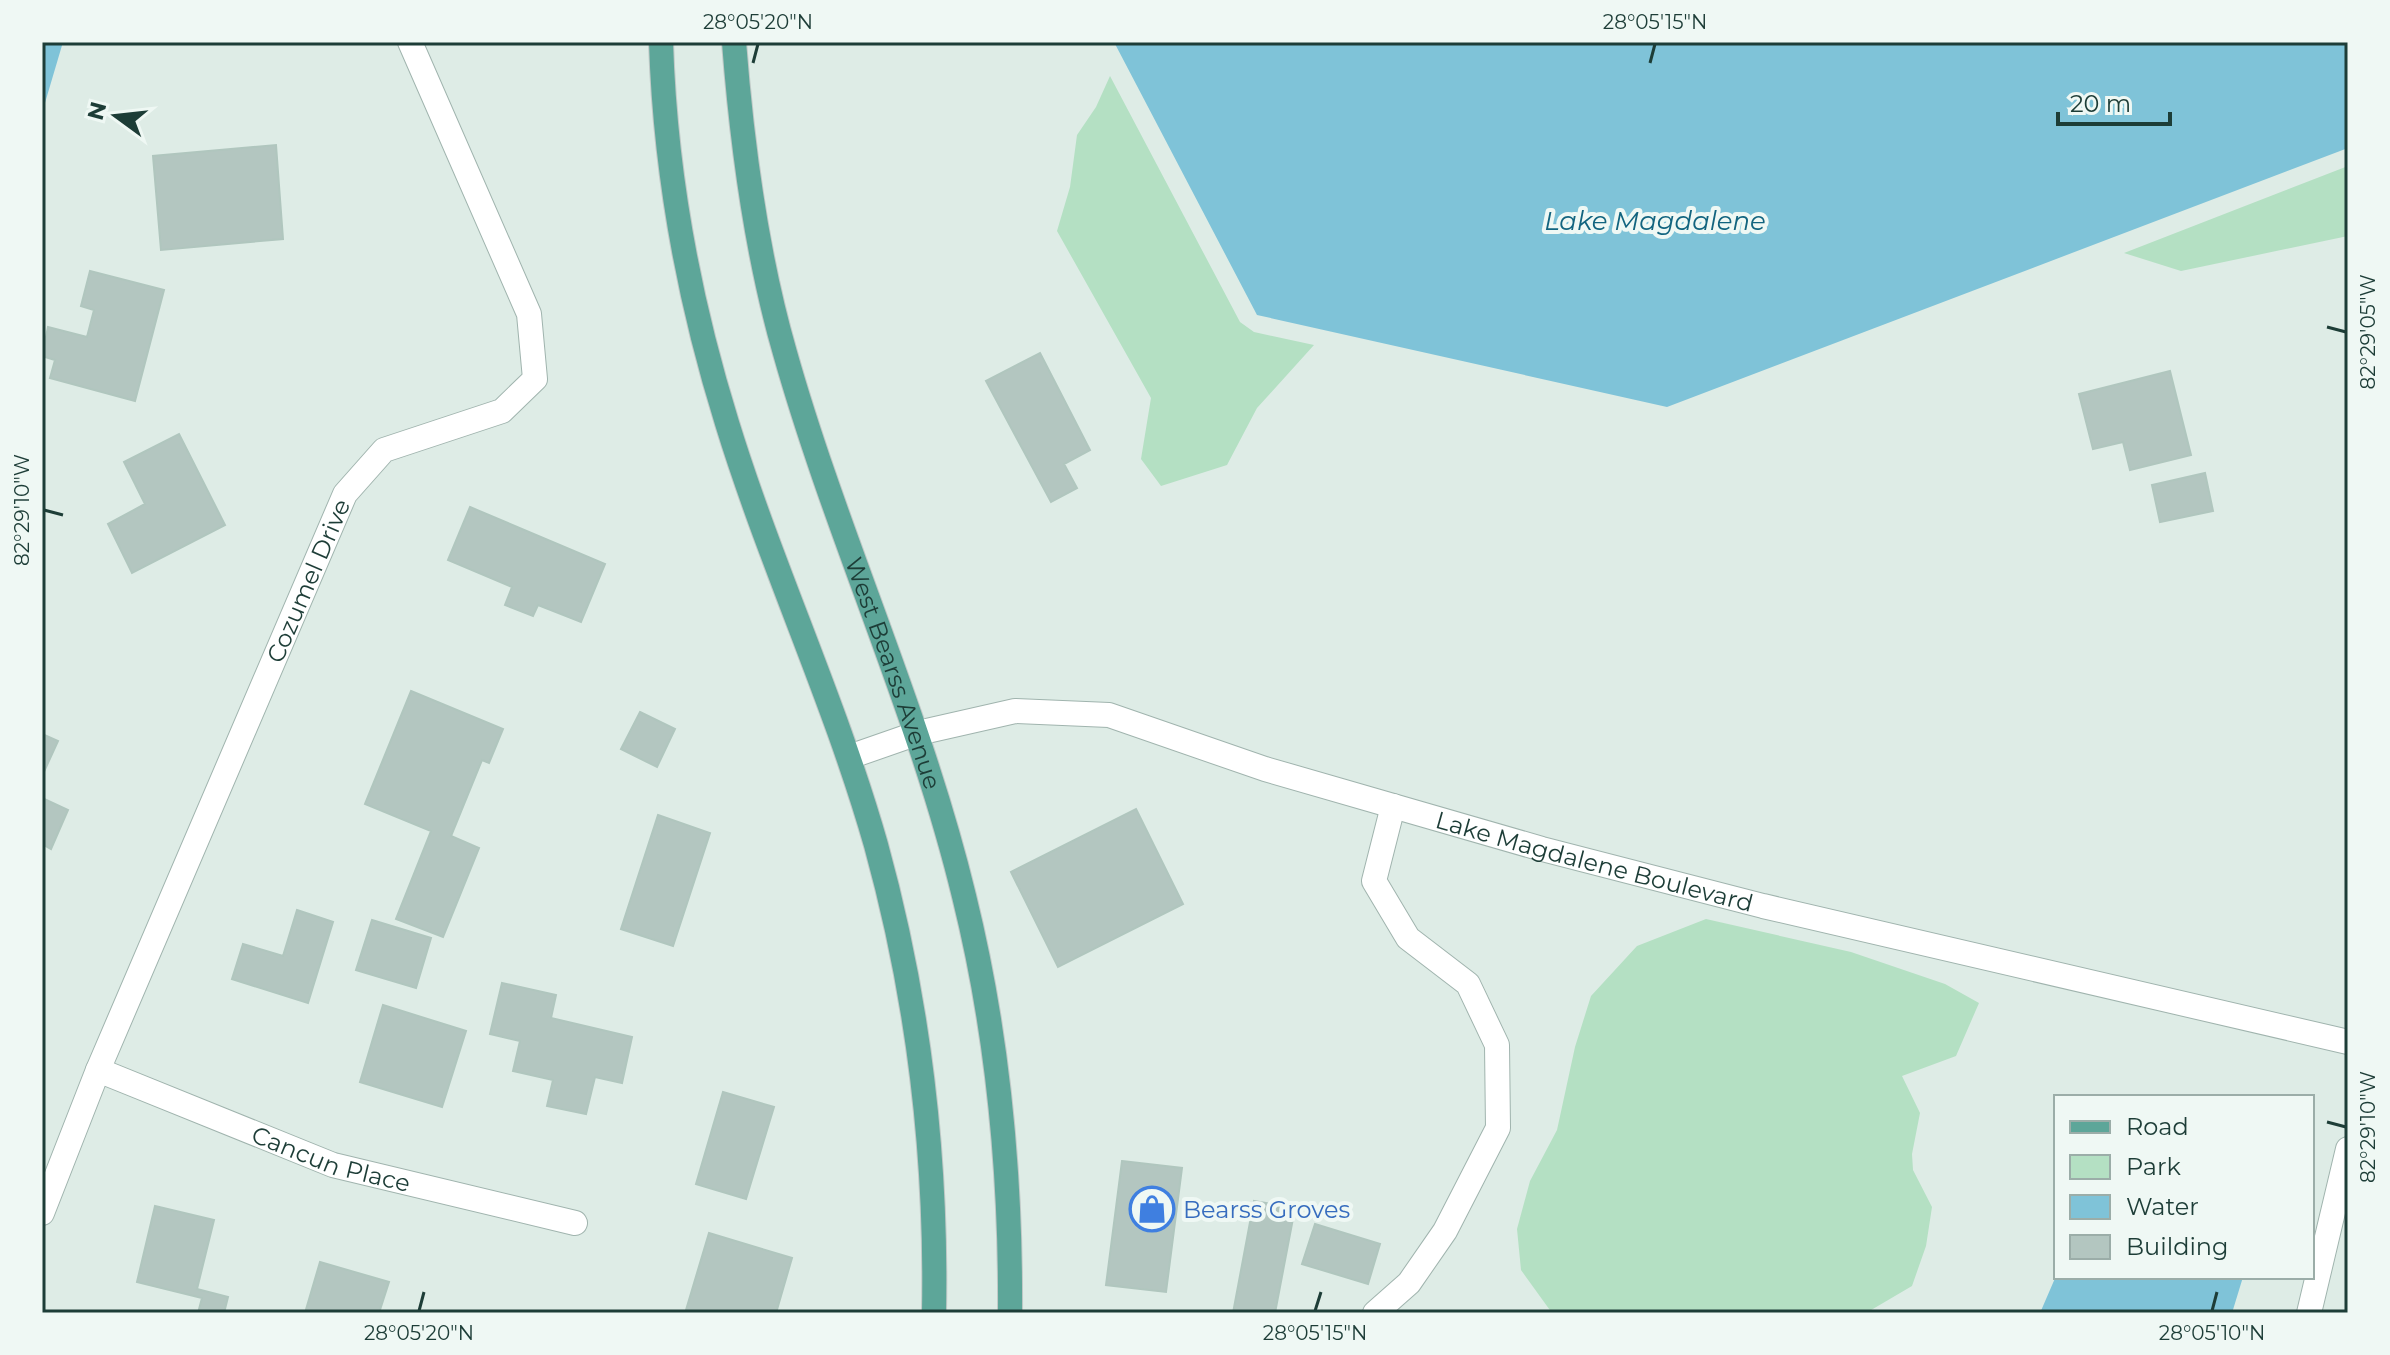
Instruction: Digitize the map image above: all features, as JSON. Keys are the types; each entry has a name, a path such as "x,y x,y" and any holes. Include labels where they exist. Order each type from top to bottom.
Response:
{"main road":[{"path":"661,42 669,143 681,224 707,350 728,425 849,757 899,942 925,1103 932,1189 934,1313"},
{"name":"West Bearss Avenue","path":"734,42 756,222 785,353 827,483 918,733 964,893 983,975 1001,1091 1008,1173 1010,1313"}],"street":[{"name":"Cozumel Drive","path":"42,1213 98,1070 345,494 384,450 502,411 535,379 529,314 410,42"},
{"name":"Lake Magdalene Boulevard","path":"849,757 918,733 1015,711 1109,715 1265,769 1542,849 1763,906 2347,1037"},
{"path":"1375,1313 1409,1283 1445,1231 1498,1128 1497,1045 1468,984 1408,938 1374,881 1393,806"},
{"name":"Cancun Place","path":"98,1070 333,1165 575,1223"},
{"path":"2309,1313 2348,1149"}],"green space":[{"path":"1110,76 1240,322 1254,332 1314,345 1257,408 1227,465 1161,486 1141,459 1151,398 1057,231 1070,187 1077,135 1096,107"},
{"path":"2348,166 2348,236 2181,271 2124,253"},
{"path":"1706,919 1851,952 1945,984 1979,1003 1956,1056 1902,1076 1920,1113 1912,1154 1913,1170 1932,1207 1926,1246 1912,1286 1866,1313 1552,1313 1521,1270 1517,1229 1530,1181 1557,1130 1575,1047 1591,996 1637,946"}],"water":[{"path":"42,42 63,42 42,113"},
{"name":"Lake Magdalene","path":"1114,42 2348,42 2348,148 1667,407 1257,315"},
{"path":"2055,1279 2242,1279 2232,1313 2040,1313"}],"building":[{"path":"276,145 283,239 161,250 153,156"},
{"path":"90,271 164,290 135,401 50,378 55,360 42,356 48,327 87,337 94,310 81,306"},
{"path":"1040,353 1090,450 1064,464 1077,488 1051,502 986,381"},
{"path":"2170,371 2191,455 2130,470 2123,442 2093,449 2079,394"},
{"path":"179,434 225,525 132,573 108,524 145,504 124,462"},
{"path":"2205,473 2213,511 2160,522 2152,485"},
{"path":"470,507 605,564 581,622 538,605 533,616 505,605 512,587 448,560"},
{"path":"411,691 503,729 489,763 482,760 451,836 479,848 443,937 396,919 431,831 365,804"},
{"path":"640,712 675,729 657,767 621,749"},
{"path":"42,734 58,741 42,776"},
{"path":"42,798 68,810 51,849 42,844"},
{"path":"1136,809 1183,904 1058,967 1011,872"},
{"path":"658,815 710,833 673,946 621,929"},
{"path":"297,910 333,922 308,1003 232,979 243,944 283,956"},
{"path":"372,920 431,938 416,988 356,970"},
{"path":"502,983 556,995 551,1018 632,1037 622,1083 595,1077 586,1114 547,1106 553,1080 513,1071 520,1041 490,1034"},
{"path":"383,1005 466,1031 442,1107 360,1082"},
{"path":"723,1092 774,1107 746,1199 696,1184"},
{"path":"1122,1161 1182,1168 1166,1292 1106,1285"},
{"path":"1254,1201 1295,1208 1275,1313 1233,1313"},
{"path":"155,1206 214,1220 197,1289 228,1297 224,1313 198,1313 202,1298 137,1282"},
{"path":"1315,1224 1380,1244 1368,1284 1302,1264"},
{"path":"709,1233 792,1258 776,1313 697,1313 686,1310"},
{"path":"320,1262 389,1282 379,1313 305,1313"}],"place":[{"name":"Bearss Groves","path":"1152,1209"}]}
